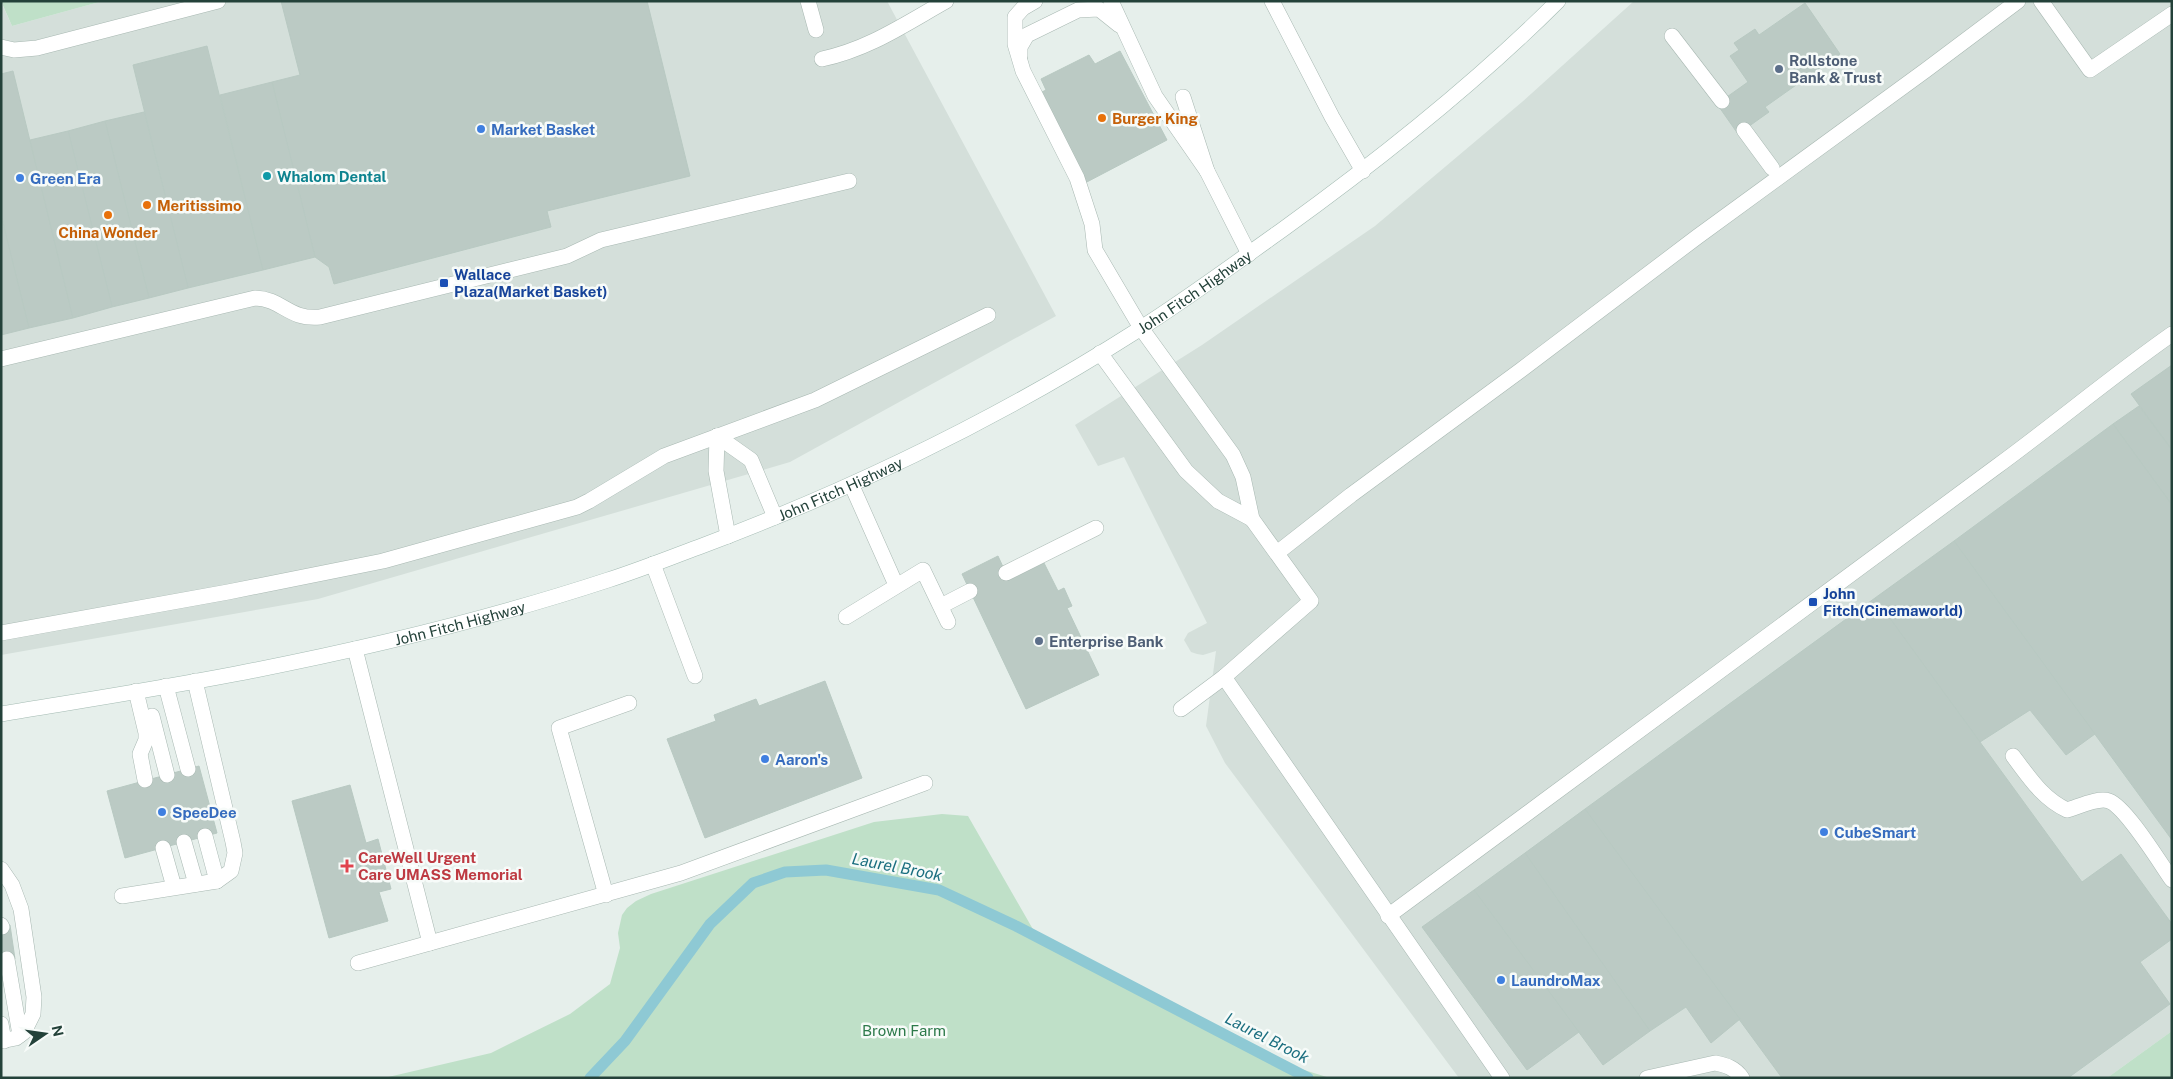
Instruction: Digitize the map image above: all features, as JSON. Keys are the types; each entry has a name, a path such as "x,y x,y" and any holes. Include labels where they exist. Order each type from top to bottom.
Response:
{"main road":[{"path":"1,47 14,50 37,48 218,1"},
{"path":"808,1 816,30"},
{"path":"822,59 845,54 865,46 946,1"},
{"path":"1035,1 1023,8 1015,17 1015,44 1021,67 1077,178 1092,224 1096,250 1142,328 1233,455 1243,477 1252,519 1311,601 1224,677 1181,709"},
{"path":"1111,1 1158,102 1207,171 1249,254"},
{"path":"1272,1 1332,117 1363,171"},
{"name":"John Fitch Highway","path":"1,714 195,681 355,649 499,613 610,580 728,536 852,486 981,420 1100,354 1142,328 1249,254 1363,171 1455,97 1558,1"},
{"path":"1276,553 1350,495 2018,1"},
{"path":"2041,1 2090,70 2172,14"},
{"path":"1021,67 1020,47 1026,35 1078,10 1099,10 1111,17 1125,32"},
{"path":"1672,36 1722,101"},
{"path":"1183,97 1207,171"},
{"path":"1744,130 1772,168"},
{"path":"1,359 255,298 273,301 302,317 320,317 567,256 601,240 849,181"},
{"path":"1,633 238,590 423,551 577,507 664,456 815,400 988,315"},
{"path":"1388,916 2172,334"},
{"path":"1100,354 1186,471 1218,500 1252,519"},
{"path":"717,436 751,460 775,517"},
{"path":"717,436 716,471 728,536"},
{"path":"852,486 896,585"},
{"path":"1006,573 1096,528"},
{"path":"653,564 695,676"},
{"path":"846,617 922,570 948,622"},
{"path":"941,606 970,591"},
{"path":"355,649 430,944"},
{"path":"1224,677 1502,1078"},
{"path":"122,896 217,881 231,870 235,854 195,681"},
{"path":"166,686 188,769"},
{"path":"141,690 167,775"},
{"path":"141,690 146,740 140,754 145,780"},
{"path":"606,895 559,728 629,703"},
{"path":"2012,756 2039,790 2056,804 2067,810 2100,800 2108,801 2121,809 2172,880"},
{"path":"358,963 681,873 925,783"},
{"path":"205,836 217,881"},
{"path":"184,842 196,884"},
{"path":"164,848 174,887"},
{"path":"1,869 12,885 21,909 34,997 33,1014 24,1032 3,1041 1,1024"},
{"path":"7,960 20,1035"},
{"path":"1647,1078 1715,1063 1725,1064 1738,1072 1742,1078"}],"shaded area":[{"path":"103,1 887,1 1056,316 790,462 318,599 1,655 1,2 12,26"},
{"path":"1634,1 2172,1 2172,1031 2107,1078 1459,1078 1225,763 1206,726 1216,651 1203,655 1191,652 1184,640 1188,633 1207,623 1124,457 1098,466 1075,425 1202,345 1375,226 1522,102"}],"green space":[{"path":"1,1 103,1 12,26"},
{"name":"Brown Farm","path":"942,814 968,816 1038,938 1272,1060 1330,1078 384,1078 491,1053 570,1014 610,984 620,948 618,933 622,915 636,901 651,894 874,822"},
{"path":"2172,1031 2172,1078 2107,1078"}],"building":[{"name":"Market Basket","path":"281,1 647,1 690,176 547,211 551,227 334,284 329,267 315,257 272,82 300,75"},
{"name":"Rollstone Bank & Trust","path":"1805,3 1840,54 1765,107 1769,112 1738,134 1717,104 1748,82 1730,56 1739,50 1734,43 1755,29 1759,35"},
{"path":"207,46 263,270 188,288 133,65"},
{"name":"Burger King","path":"1120,51 1167,140 1083,184 1036,95 1046,90 1041,79 1089,55 1095,64"},
{"name":"Green Era","path":"13,71 73,318 29,328 1,215 1,74"},
{"name":"Whalom Dental","path":"272,82 315,257 263,270 220,95"},
{"name":"Meritissimo","path":"144,112 188,288 149,298 105,121"},
{"name":"China Wonder","path":"105,121 149,298 112,307 68,131"},
{"path":"68,131 112,307 73,318 30,140"},
{"path":"1,215 29,328 1,335"},
{"path":"2172,365 2172,450 2131,394"},
{"path":"2139,406 2172,450 2172,505 2113,424"},
{"path":"2113,424 2172,505 2172,840 1954,541"},
{"path":"1954,541 2095,734 2066,755 2030,710 1980,742 1875,598"},
{"name":"Enterprise Bank","path":"998,556 1009,580 1044,563 1058,591 1064,588 1072,606 1067,608 1099,675 1026,709 962,574"},
{"name":"CubeSmart","path":"1875,598 2082,882 2121,854 2172,924 2172,939 2140,962 2170,1004 2068,1078 1782,1078 1585,809"},
{"name":"Aaron's","path":"825,681 862,778 705,838 667,739 716,721 714,715 756,699 759,706"},
{"name":"SpeeDee","path":"199,766 217,833 125,858 107,791"},
{"name":"CareWell Urgent Care UMASS Memorial","path":"350,785 366,843 378,839 391,889 379,892 388,921 329,938 292,801"},
{"path":"1585,809 1740,1019 1711,1043 1686,1007 1650,1031 1525,853"},
{"path":"1525,853 1650,1031 1603,1065 1474,890"},
{"name":"LaundroMax","path":"1474,890 1579,1032 1527,1070 1422,927"},
{"path":"10,925 15,959 1,961 1,927"}],"waterway":[{"name":"Laurel Brook","path":"590,1078 625,1041 710,924 753,883 785,872 826,870 939,890 1016,926 1308,1078"}],"place":[{"name":"Rollstone Bank & Trust","path":"1779,69"},
{"name":"Burger King","path":"1102,118"},
{"name":"Market Basket","path":"481,129"},
{"name":"Whalom Dental","path":"267,176"},
{"name":"Green Era","path":"20,178"},
{"name":"Meritissimo","path":"147,205"},
{"name":"China Wonder","path":"108,215"},
{"name":"Wallace Plaza(Market Basket)","path":"444,283"},
{"name":"John Fitch(Cinemaworld)","path":"1813,602"},
{"name":"Enterprise Bank","path":"1039,641"},
{"name":"Aaron's","path":"765,759"},
{"name":"SpeeDee","path":"162,812"},
{"name":"CubeSmart","path":"1824,832"},
{"name":"CareWell Urgent Care UMASS Memorial","path":"347,866"},
{"name":"LaundroMax","path":"1501,980"}]}
